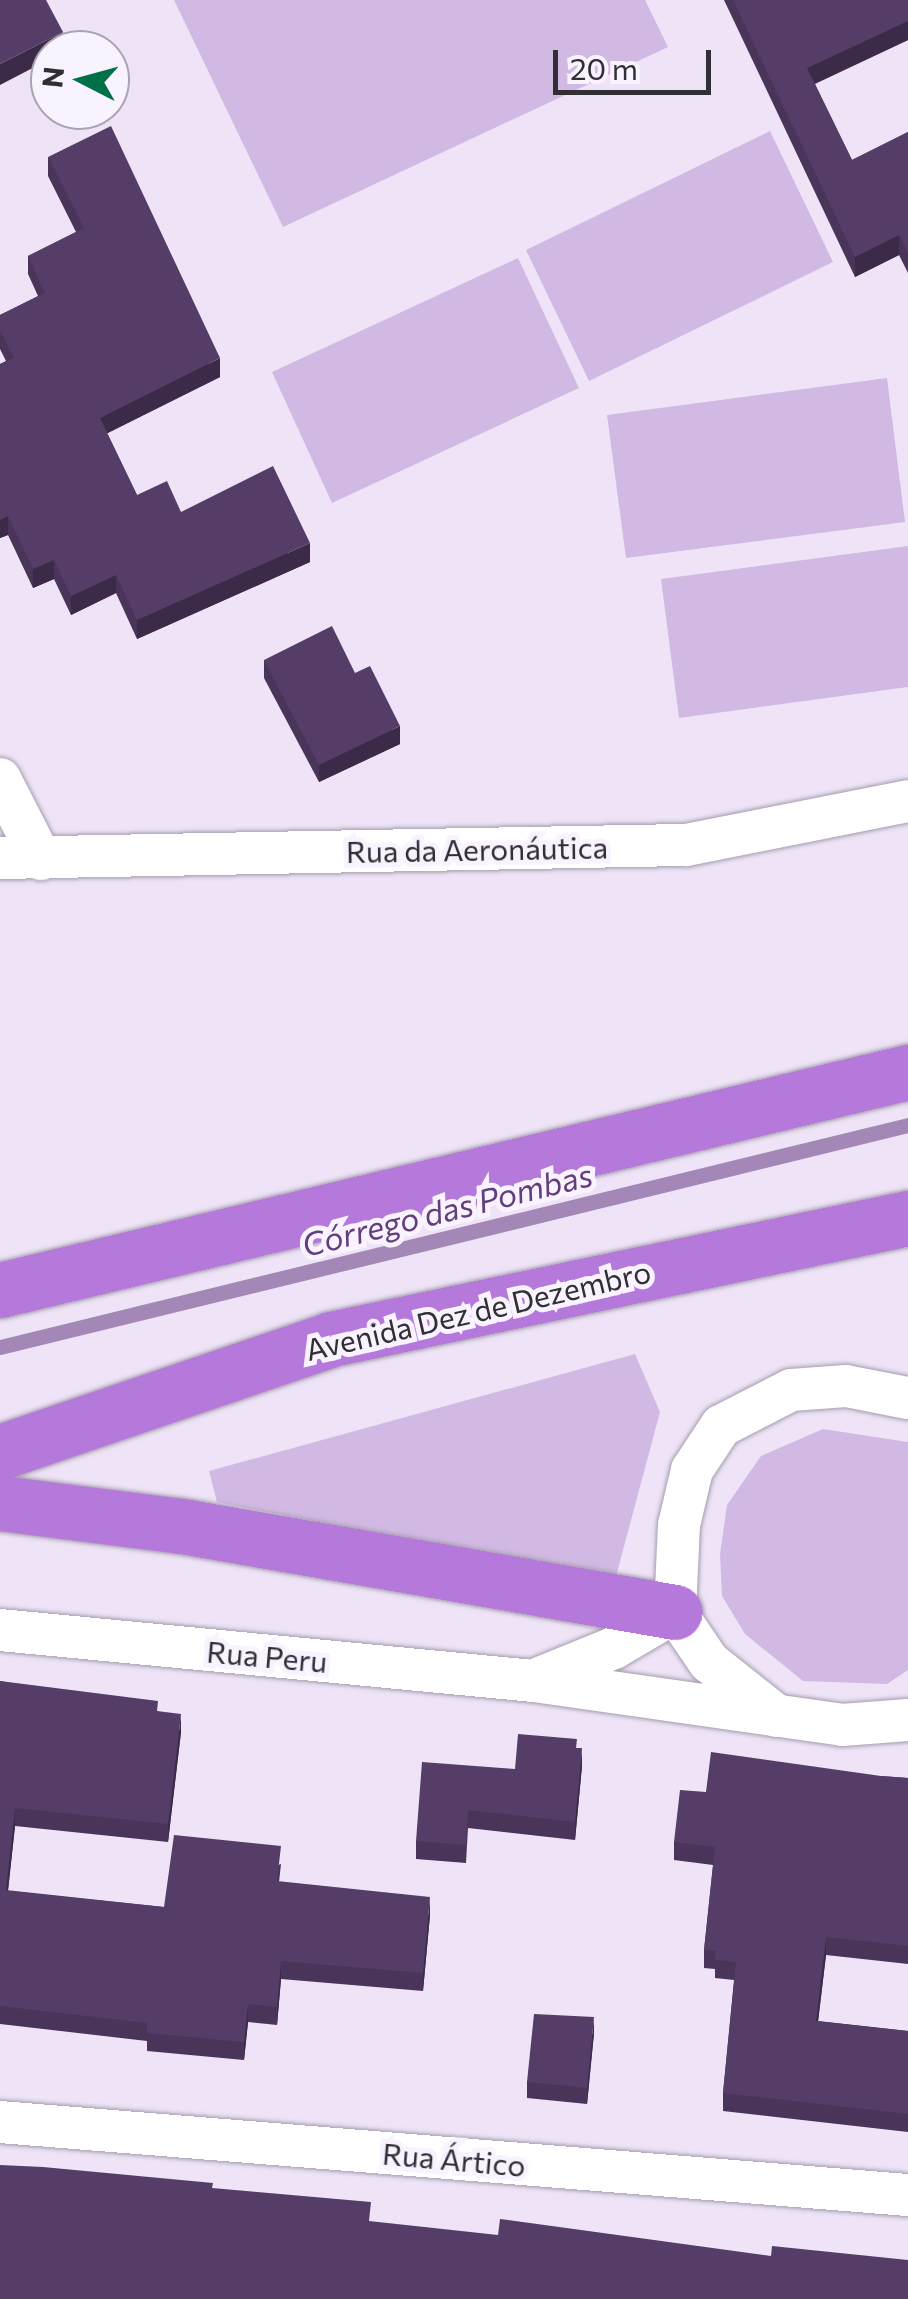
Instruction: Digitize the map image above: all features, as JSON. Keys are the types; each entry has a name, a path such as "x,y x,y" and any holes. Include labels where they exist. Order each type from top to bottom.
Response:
{"highway":[{"path":"0,1290 908,1072"},
{"name":"Avenida Dez de Dezembro","path":"0,1452 331,1339 908,1218"},
{"path":"0,1503 182,1526 675,1612"}],"street":[{"path":"0,780 20,859"},
{"name":"Rua da Aeronáutica","path":"20,859 686,845 908,801"},
{"path":"777,1716 709,1662 675,1612 679,1525 692,1470 722,1426 791,1390 846,1386 908,1398"},
{"name":"Rua Peru","path":"534,1680 614,1648 675,1612"},
{"name":"Rua Peru","path":"0,1630 534,1680 842,1725 908,1720"},
{"name":"Rua Ártico","path":"0,2122 908,2195"}],"shaded area":[{"path":"174,0 645,0 668,47 283,227"},
{"path":"770,131 833,262 589,381 526,250"},
{"path":"518,258 579,388 332,503 272,372"},
{"path":"887,378 905,522 626,558 607,415"},
{"path":"908,546 908,687 679,718 661,579"},
{"path":"635,1354 660,1412 615,1580 217,1502 209,1471"},
{"path":"823,1429 908,1442 908,1670 887,1684 803,1681 745,1634 722,1596 720,1554 727,1505 761,1456"}],"building":[{"path":"0,0 46,0 62,30 30,30 30,49 0,64"},
{"path":"733,0 908,0 908,21 807,68 852,160 908,132 908,253 899,235 855,257"},
{"path":"103,130 113,130 220,358 100,418 137,495 167,481 181,512 273,466 310,543 137,620 116,575 71,596 54,560 33,569 8,516 0,520 0,364 14,358 0,330 0,315 45,293 28,256 84,228 48,157"},
{"path":"332,626 355,673 370,666 400,726 319,765 264,660"},
{"path":"0,1681 158,1701 157,1711 181,1714 168,1824 15,1808 6,1890 164,1907 174,1835 281,1846 277,1881 430,1897 423,1973 281,1961 277,2007 248,2004 244,2042 147,2033 147,2023 0,2006"},
{"path":"518,1734 577,1739 576,1748 582,1748 575,1822 468,1810 466,1845 416,1841 422,1762 515,1769"},
{"path":"711,1752 908,1778 908,1946 826,1937 816,2021 908,2031 908,2114 723,2093 736,1962 715,1960 716,1951 704,1950 715,1847 674,1842 680,1790 706,1792"},
{"path":"534,2014 594,2017 587,2088 527,2082"},
{"path":"0,2165 213,2183 212,2188 371,2202 369,2221 498,2235 500,2219 771,2256 772,2246 908,2260 908,2299 0,2299"}],"waterway":[{"name":"Córrego das Pombas","path":"0,1347 908,1125"}]}
